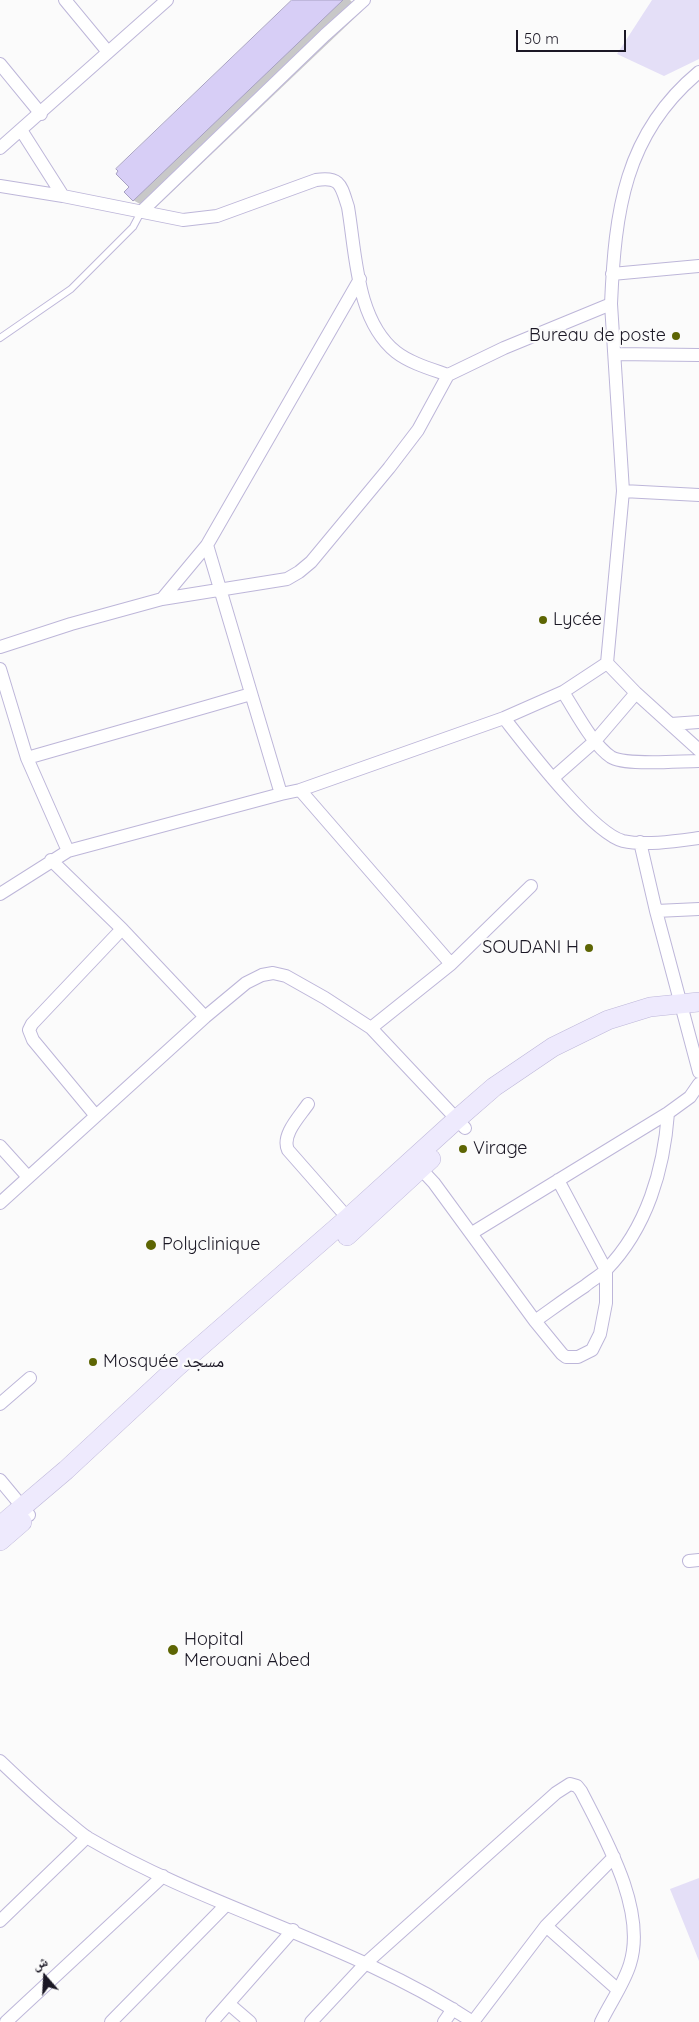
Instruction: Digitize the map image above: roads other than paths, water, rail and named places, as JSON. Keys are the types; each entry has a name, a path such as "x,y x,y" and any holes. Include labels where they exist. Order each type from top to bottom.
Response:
{"main road":[{"path":"352,1223 420,1168 494,1088 553,1047 608,1020 640,1009 682,1004"},
{"path":"0,1541 25,1511 66,1470 352,1223 460,1124"},
{"path":"0,1526 25,1511"}],"street":[{"path":"65,0 108,52"},
{"path":"0,148 41,114 167,0"},
{"path":"141,212 325,35 364,0"},
{"path":"0,64 41,114"},
{"path":"699,72 684,84 662,109 645,136 622,192 612,274 611,304 623,491 607,663 636,693 699,750"},
{"path":"22,130 63,196"},
{"path":"0,186 63,196 183,220 217,216 316,180 330,178 337,182 343,191 348,207 366,309 374,328 382,340 405,357 448,376"},
{"path":"612,274 699,266"},
{"path":"162,599 207,545 360,279"},
{"path":"0,647 71,624 162,599 287,579 311,562 389,468 418,430 448,376 504,348 611,304"},
{"path":"615,354 699,355"},
{"path":"623,491 699,494"},
{"path":"207,545 281,794"},
{"path":"0,894 68,851 300,790 504,718 563,692 607,663"},
{"path":"0,669 27,758 68,851"},
{"path":"563,692 595,741 611,757 619,760 699,761"},
{"path":"553,778 595,741 636,693"},
{"path":"27,758 251,694"},
{"path":"504,718 553,778 610,835 623,840 640,842 699,838"},
{"path":"671,724 699,722"},
{"path":"300,790 451,964"},
{"path":"640,842 656,911 699,1072"},
{"path":"51,860 122,929 205,1017"},
{"path":"371,1028 451,964 531,886"},
{"path":"656,911 699,909"},
{"path":"96,1116 33,1040 29,1030 32,1024 122,929"},
{"path":"0,1203 205,1017 246,983 262,975 273,973 286,976 326,998 371,1028 460,1124"},
{"path":"472,1233 668,1113 690,1096 699,1084"},
{"path":"308,1104 292,1127 285,1144 288,1150 352,1223"},
{"path":"535,1322 606,1270 626,1245 643,1218 656,1182 666,1145 668,1113"},
{"path":"0,1146 28,1178"},
{"path":"420,1168 434,1182 535,1322 566,1357 578,1357 592,1350 600,1334 606,1303 606,1270 558,1180"},
{"path":"0,1404 30,1378"},
{"path":"0,1480 25,1511"},
{"path":"0,1761 86,1837 226,1905 293,1930 366,1963 453,2009 473,2022 546,1926 614,1857"},
{"path":"311,2022 366,1963 556,1793 570,1784 578,1786 614,1857 635,1928 634,1949 630,1965 601,2022"},
{"path":"0,1921 86,1837"},
{"path":"0,2019 5,2022 163,1876"},
{"path":"111,2022 226,1905"},
{"path":"546,1926 617,1989"},
{"path":"212,2022 293,1930"},
{"path":"229,2004 250,2022"},
{"path":"444,2022 453,2009"}],"lane":[{"path":"0,338 71,289 133,227 141,212"}],"place":[{"name":"Bureau de poste","path":"676,336"},
{"name":"Lycée","path":"543,620"},
{"name":"SOUDANI H","path":"589,948"},
{"name":"Virage","path":"463,1149"},
{"name":"Polyclinique","path":"151,1245"},
{"name":"Mosquée مسجد","path":"93,1362"},
{"name":"Hopital Merouani Abed","path":"173,1650"}]}
